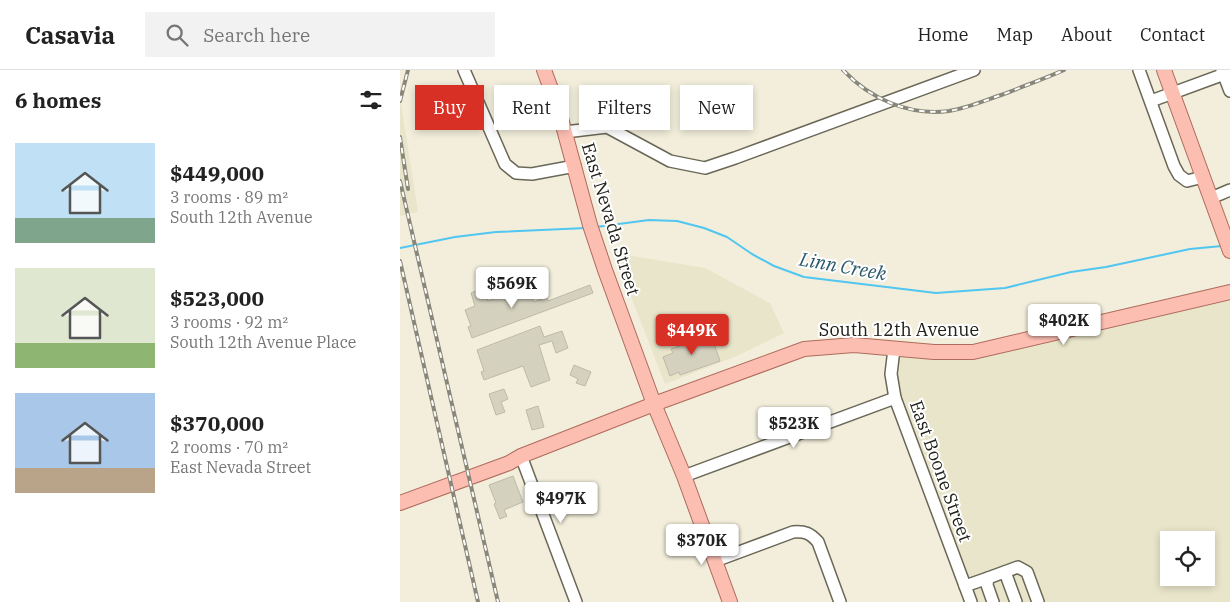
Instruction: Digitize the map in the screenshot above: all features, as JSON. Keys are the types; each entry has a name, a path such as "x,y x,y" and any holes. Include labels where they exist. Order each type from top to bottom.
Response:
{"main road":[{"name":"East Nevada Street","path":"544,70 565,132 590,225 605,270 730,602"},
{"path":"1164,70 1230,251"},
{"name":"South 12th Avenue","path":"400,501 452,485 654,404 804,349 854,345 934,352 973,352 1230,292"}],"street":[{"path":"464,70 505,164 516,173 577,172"},
{"path":"565,132 607,127 670,161 705,168 974,70"},
{"path":"1139,70 1179,175 1187,180 1203,177"},
{"path":"1151,102 1225,72 1230,90"},
{"path":"1213,203 1230,190"},
{"name":"East Boone Street","path":"894,349 891,374 895,398 971,602"},
{"path":"684,476 895,398"},
{"path":"521,456 576,602"},
{"path":"715,561 793,532 804,531 812,535 818,542 840,602"},
{"path":"965,586 1018,567 1028,572 1038,602"},
{"path":"1005,572 1016,602"},
{"path":"988,578 987,585 993,602"}],"shaded area":[{"path":"400,97 418,212 400,216"},
{"path":"614,253 705,268 770,303 784,333 737,356 665,384"},
{"path":"1230,292 1230,602 971,602 895,398 894,349 973,352"}],"building":[{"path":"590,285 593,293 472,338 468,327 471,326 465,310 475,306 471,293 483,288 488,301 528,287 534,302 546,297 548,301"},
{"path":"540,326 544,337 562,331 568,348 556,353 552,341 539,345 550,380 531,387 523,366 484,380 481,372 484,371 477,350"},
{"path":"711,335 720,361 680,375 679,372 670,376 663,357 673,353 671,349"},
{"path":"574,365 591,372 585,386 576,383 578,379 570,375"},
{"path":"504,389 508,399 501,402 505,412 496,415 489,394"},
{"path":"538,406 544,427 532,430 526,410"},
{"path":"513,476 523,502 504,510 507,516 500,519 489,485"}],"waterway":[{"name":"Linn Creek","path":"596,227 649,220 677,221 704,228 727,237 774,266 804,277 936,293 1005,288 1071,272 1106,267 1190,249 1222,246"},
{"name":"Linn Creek","path":"400,248 455,237 496,232 586,228"}],"railway":[{"path":"400,101 408,70"},
{"path":"843,70 865,89 878,97 905,108 934,112 970,106 1064,70"},
{"path":"400,137 408,189"},
{"path":"400,181 498,602"},
{"path":"400,261 478,602"}]}
